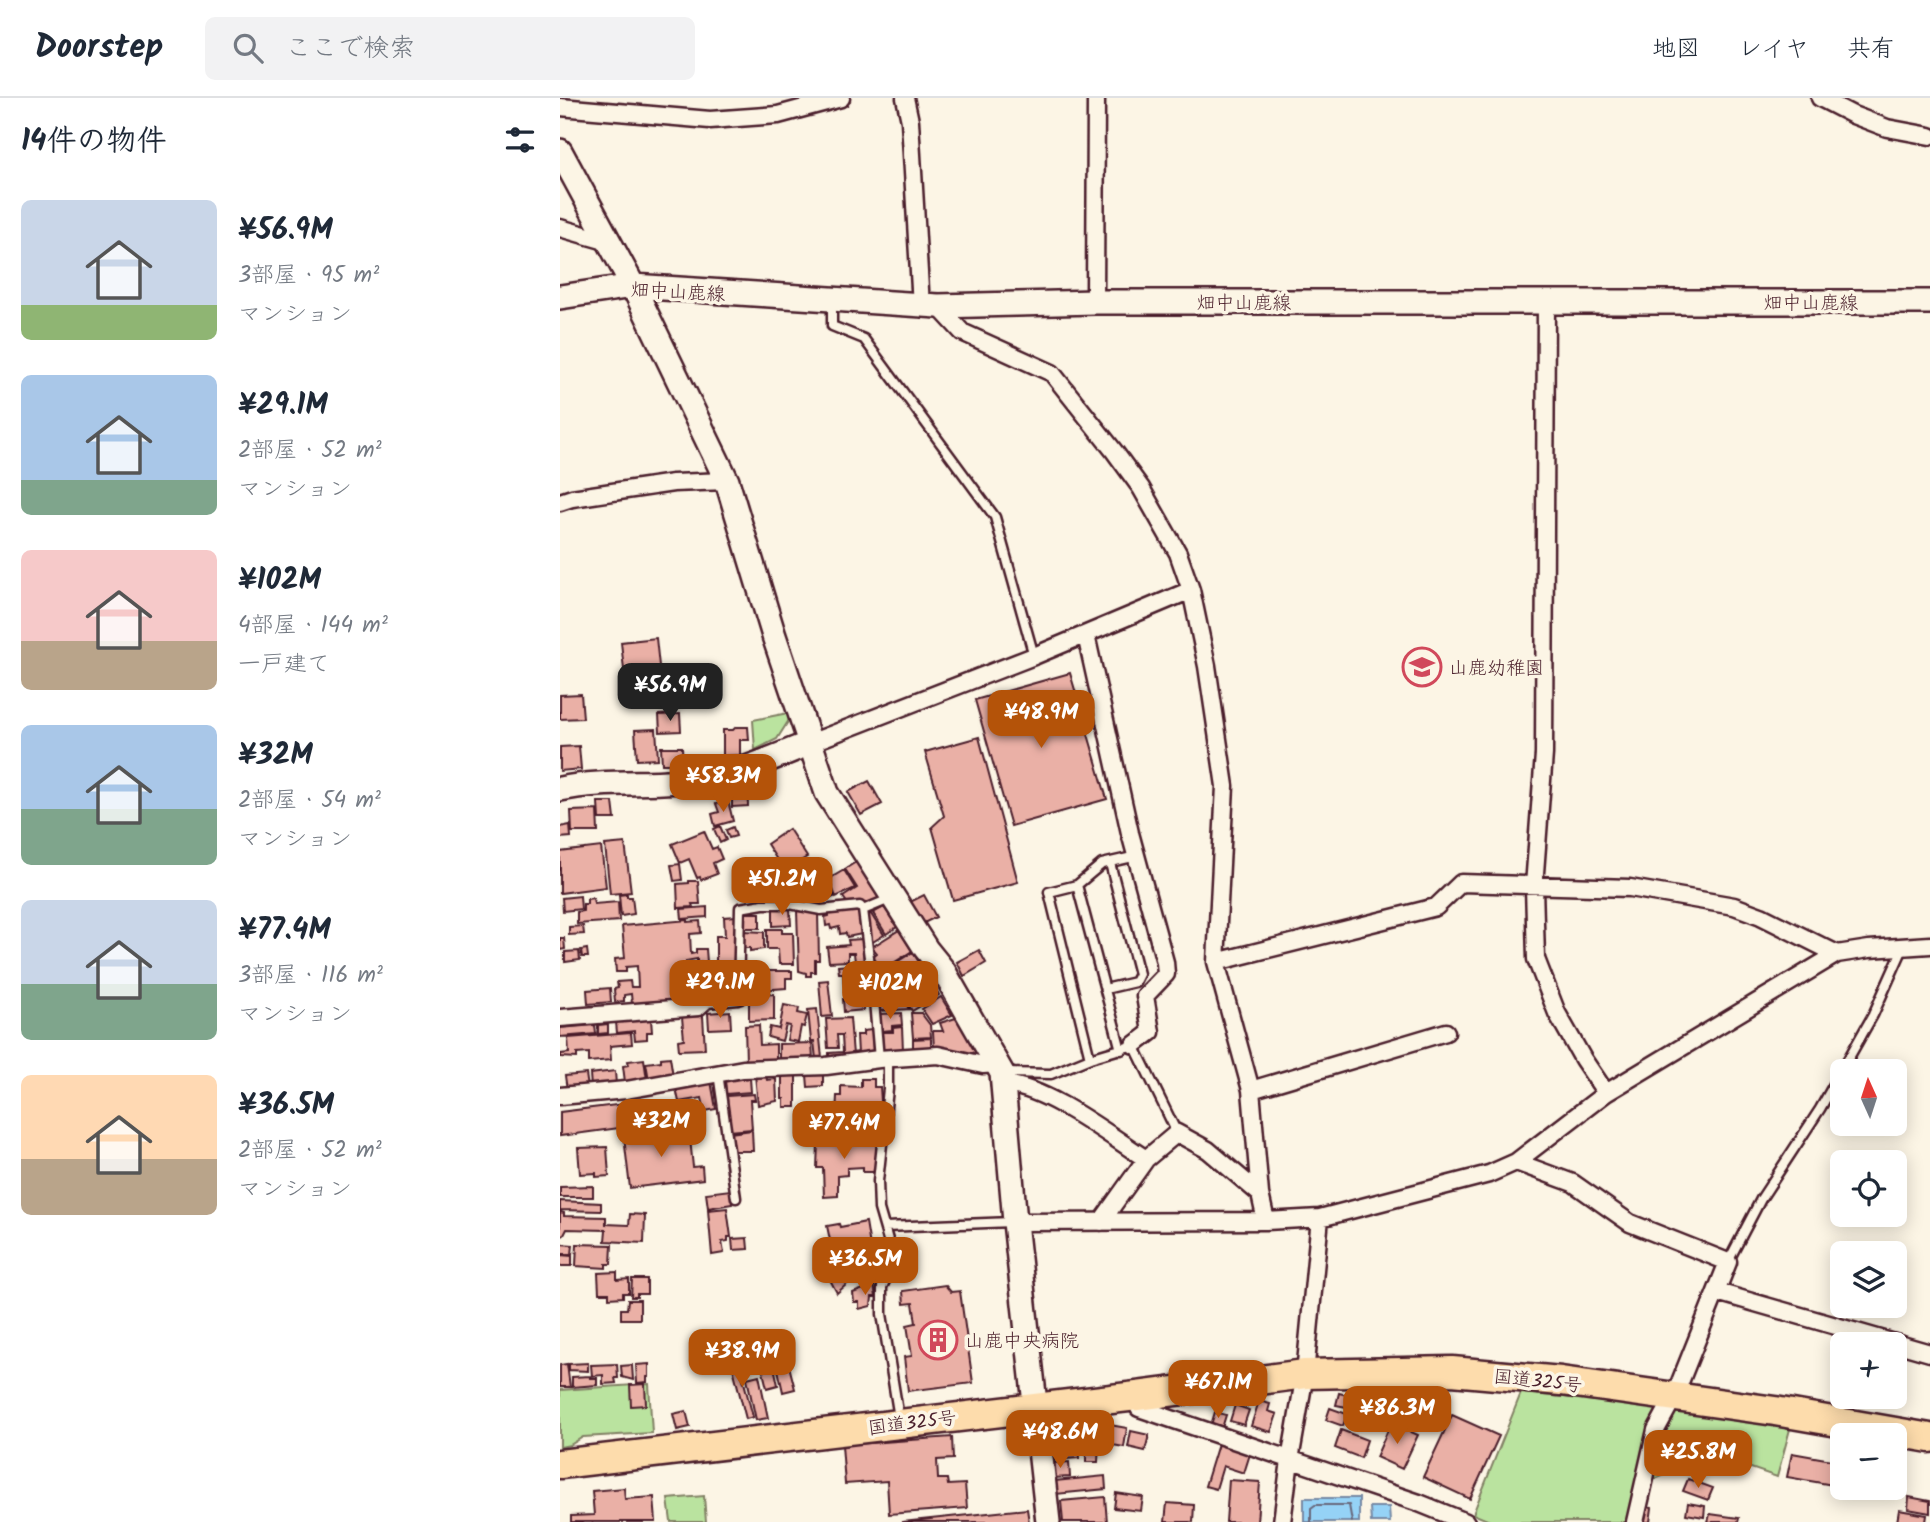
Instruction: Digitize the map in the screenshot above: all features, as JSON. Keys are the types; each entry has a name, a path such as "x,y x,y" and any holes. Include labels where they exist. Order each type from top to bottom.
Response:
{"highway":[{"name":"国道325号","path":"560,1464 1305,1374 1452,1371 1561,1381 1775,1411 1930,1438"}],"street":[{"path":"560,107 710,120 778,115 841,98"},
{"path":"905,98 910,121 930,306 962,332 1052,373 1141,488 1178,554 1191,590 1207,666 1225,786 1216,962 1251,1090 1260,1194 1266,1221"},
{"path":"1095,302 1096,98"},
{"path":"1820,98 1853,116 1887,128 1930,136"},
{"path":"560,151 633,286 727,481 774,636 827,793 926,949 943,970 1001,1074 1048,1522"},
{"path":"560,228 609,242"},
{"name":"畑中山鹿線","path":"560,297 633,286 930,306 1095,302 1930,302"},
{"path":"1546,302 1544,754 1534,886 1536,958 1557,1013 1606,1093"},
{"path":"560,502 673,483 727,481"},
{"path":"560,789 580,784 700,779 740,771 1034,656 1191,590"},
{"path":"1086,635 1137,856 1165,962 1166,974 1144,996 1151,1032 1128,1047"},
{"path":"1216,962 1436,907 1461,883 1630,888 1734,906 1761,916 1837,954"},
{"path":"1015,1222 1266,1221 1320,1218 1489,1174 1516,1162 1606,1093 1837,954 1930,944"},
{"path":"560,1018 698,1007 707,999 738,996"},
{"path":"1251,1090 1446,1032"},
{"path":"560,1096 626,1090 743,1069 826,1066 938,1055 983,1065 1013,1084 1055,1101 1146,1159"},
{"path":"1101,1222 1146,1159 1177,1133 1208,1150 1260,1194"},
{"path":"1516,1162 1573,1182 1630,1223 1728,1262 1674,1397 1656,1430 1635,1522"},
{"path":"1282,1522 1305,1374 1320,1218"},
{"path":"1717,1292 1930,1353"},
{"path":"1137,1396 1139,1408 1419,1503 1466,1522"}],"lane":[{"path":"832,300 832,326 864,339 995,517 1034,656"},
{"path":"1090,1058 1049,892 1077,885 1102,864 1137,856"},
{"path":"1105,989 1135,982 1139,974 1110,863"},
{"path":"1077,885 1105,989 1128,1047 1177,1133"},
{"path":"863,910 893,897"},
{"path":"738,996 740,908 763,904 790,904 821,910 860,906 863,910 888,1089 878,1181 879,1209 888,1240 887,1277 882,1287 882,1314 900,1423"},
{"path":"1728,1262 1761,1199 1820,1109 1873,1015 1904,946"},
{"path":"1001,1074 1051,1073 1128,1047"},
{"path":"718,1073 736,1198"},
{"path":"885,1227 1015,1222"}],"green space":[{"path":"788,713 789,720 777,739 755,750 753,720"},
{"path":"649,1384 652,1433 583,1437 570,1445 560,1447 560,1390"},
{"path":"1521,1393 1661,1406 1649,1428 1627,1522 1492,1522 1473,1514"},
{"path":"1678,1408 1790,1429 1777,1477 1716,1456 1653,1480 1663,1434"},
{"path":"704,1496 706,1522 671,1522 668,1499"}],"water":[{"path":"1304,1498 1359,1498 1359,1522 1304,1522"},
{"path":"1370,1507 1389,1507 1390,1522 1371,1522"}],"building":[{"path":"656,638 662,694 627,697 621,642"},
{"path":"1070,673 1107,799 1011,826 975,700"},
{"path":"581,694 583,718 560,719 560,695"},
{"path":"680,714 681,731 660,732 659,715"},
{"path":"736,727 748,727 749,740 740,740 740,755 723,756 723,730 733,730"},
{"path":"656,729 658,759 637,760 635,730"},
{"path":"979,737 1018,882 953,900 932,827 944,816 925,752"},
{"path":"579,746 581,769 560,771 560,747"},
{"path":"661,747 682,747 683,764 662,764"},
{"path":"869,781 882,804 861,815 848,792"},
{"path":"728,785 747,785 748,806 732,807 732,798 719,799 719,789 729,788"},
{"path":"728,801 733,821 715,826 712,814 719,812 716,804"},
{"path":"598,802 613,802 615,819 599,819"},
{"path":"597,810 598,832 572,832 571,811"},
{"path":"570,825 571,837 560,838 560,827"},
{"path":"720,826 726,840 720,843 714,829"},
{"path":"733,827 736,836 729,838 726,830"},
{"path":"789,829 807,857 784,871 767,844"},
{"path":"704,831 712,849 717,847 722,859 713,863 717,874 701,880 700,877 697,878 689,859 680,863 672,844"},
{"path":"625,843 631,892 610,894 605,845"},
{"path":"601,847 606,887 560,893 560,852"},
{"path":"856,862 880,900 864,906 848,904 843,897 857,888 845,869"},
{"path":"680,864 682,880 674,881 671,865"},
{"path":"844,870 855,888 836,897 829,879"},
{"path":"698,881 700,904 678,908 677,884"},
{"path":"827,881 834,897 814,905 811,898 805,900 802,891"},
{"path":"798,890 800,896 793,899 790,893"},
{"path":"627,894 627,897 632,897 634,914 621,916 619,895"},
{"path":"924,895 936,917 922,924 910,902"},
{"path":"580,896 581,909 563,911 562,898"},
{"path":"593,898 594,904 618,902 619,921 577,924 577,912 583,911 583,904 587,904 587,899"},
{"path":"707,907 707,917 682,919 681,909"},
{"path":"884,907 897,927 886,934 873,913"},
{"path":"773,909 790,909 791,925 773,926"},
{"path":"858,909 862,934 847,937 846,933 840,934 839,927 831,929 830,925 826,926 825,917 829,916 829,913"},
{"path":"797,911 818,913 819,960 815,960 815,972 811,972 811,976 799,971"},
{"path":"744,913 760,913 760,928 745,928"},
{"path":"871,914 884,935 871,943 868,915"},
{"path":"736,916 736,968 716,968 716,936 725,936 724,917"},
{"path":"700,921 701,933 690,934 691,954 696,953 696,949 706,949 707,962 697,963 697,959 686,961 688,981 702,982 702,973 715,972 716,985 695,986 697,999 632,1004 631,994 624,995 624,1001 615,1002 614,989 618,988 617,982 630,981 631,987 638,987 637,966 626,967 626,972 616,972 615,959 625,958 622,926"},
{"path":"583,926 584,934 569,935 569,927"},
{"path":"767,929 782,929 782,933 793,933 794,964 779,964 778,949 767,949"},
{"path":"899,930 912,951 895,962 897,966 890,970 887,964 880,968 873,956 877,953 872,947"},
{"path":"744,931 764,932 764,949 750,951 750,948 744,948"},
{"path":"560,938 564,938 565,949 560,950"},
{"path":"862,939 864,961 855,962 854,953 848,953 848,961 829,962 827,947 849,945 848,940"},
{"path":"587,949 588,957 582,957 581,950"},
{"path":"979,950 986,963 964,976 957,962"},
{"path":"579,951 580,960 565,962 565,952"},
{"path":"913,952 920,964 904,974 897,962"},
{"path":"865,964 867,983 859,983 859,988 850,989 849,985 844,986 843,973 839,973 838,966"},
{"path":"743,966 753,966 753,969 763,971 792,971 792,978 786,978 786,988 747,991 747,988 743,988"},
{"path":"828,980 832,1016 822,1017 819,981"},
{"path":"932,983 939,995 912,1011 905,998"},
{"path":"610,988 611,1002 588,1004 587,990"},
{"path":"774,994 774,1020 749,1021 749,995"},
{"path":"863,994 864,1010 844,1012 843,999 847,999 847,995"},
{"path":"941,997 952,1015 932,1024 922,1009"},
{"path":"903,999 909,1009 880,1011 880,1000"},
{"path":"784,1005 799,1008 798,1013 807,1015 804,1027 801,1026 798,1042 787,1040 790,1026 786,1025 782,1041 768,1037 770,1027 779,1029"},
{"path":"817,1009 822,1058 816,1059 808,1010"},
{"path":"730,1011 731,1028 709,1029 708,1013"},
{"path":"901,1013 902,1025 882,1031 880,1014"},
{"path":"911,1013 921,1013 930,1025 931,1037 913,1038"},
{"path":"703,1016 705,1049 679,1050 678,1040 684,1039 682,1017"},
{"path":"850,1018 853,1055 829,1056 829,1053 843,1052 842,1035 837,1035 838,1048 828,1048 826,1019"},
{"path":"956,1018 978,1052 972,1057 934,1049 933,1031 943,1031 940,1023"},
{"path":"651,1019 652,1032 647,1032 647,1039 635,1040 634,1031 617,1033 616,1022"},
{"path":"608,1024 608,1033 598,1034 598,1025"},
{"path":"595,1025 596,1034 560,1037 560,1028"},
{"path":"759,1025 760,1045 776,1044 776,1061 746,1062 745,1026"},
{"path":"902,1027 903,1050 883,1052 882,1032 893,1032 893,1028"},
{"path":"872,1030 873,1053 858,1054 857,1035"},
{"path":"631,1033 632,1044 610,1046 611,1060 589,1062 589,1053 577,1054 577,1058 561,1057 561,1054 569,1053 568,1038"},
{"path":"931,1038 931,1049 913,1050 913,1039"},
{"path":"812,1043 813,1060 779,1061 779,1044"},
{"path":"670,1057 673,1076 649,1080 646,1063"},
{"path":"644,1059 647,1080 625,1082 623,1066 629,1065 628,1061"},
{"path":"615,1071 616,1085 591,1087 590,1074"},
{"path":"782,1073 796,1073 796,1107 784,1107"},
{"path":"586,1074 588,1088 567,1090 565,1076"},
{"path":"755,1075 766,1075 767,1080 776,1079 777,1101 758,1105"},
{"path":"807,1075 823,1075 823,1086 808,1087"},
{"path":"750,1078 751,1092 726,1094 725,1080"},
{"path":"861,1079 874,1079 874,1087 880,1087 882,1115 879,1115 879,1125 841,1125 841,1115 836,1115 837,1096 841,1096 841,1086 861,1087"},
{"path":"711,1081 716,1109 705,1111 702,1098 679,1102 676,1088"},
{"path":"754,1094 755,1100 750,1100 752,1129 729,1131 727,1096"},
{"path":"624,1104 627,1127 560,1136 560,1112"},
{"path":"859,1126 878,1126 879,1143 859,1143"},
{"path":"689,1129 693,1167 702,1166 703,1179 630,1188 624,1137"},
{"path":"752,1130 753,1151 733,1151 730,1133"},
{"path":"831,1134 842,1134 842,1143 878,1144 875,1172 863,1172 863,1167 847,1168 847,1175 838,1176 838,1196 824,1197 823,1168 817,1168 818,1143 831,1143"},
{"path":"607,1147 609,1176 580,1174 578,1148"},
{"path":"593,1186 593,1197 560,1197 560,1187"},
{"path":"730,1190 732,1204 708,1208 706,1193"},
{"path":"560,1201 601,1203 601,1211 560,1210"},
{"path":"727,1208 731,1237 722,1242 724,1253 712,1255 708,1210"},
{"path":"560,1212 564,1213 564,1216 606,1217 606,1224 629,1225 630,1214 645,1215 644,1243 605,1241 606,1230 567,1229 560,1237"},
{"path":"866,1222 870,1246 840,1249 839,1244 831,1245 827,1226 839,1224 840,1227"},
{"path":"747,1238 748,1249 733,1250 732,1239"},
{"path":"560,1244 573,1245 572,1254 560,1254"},
{"path":"577,1244 612,1245 611,1264 606,1264 606,1268 576,1266"},
{"path":"560,1255 572,1256 572,1266 560,1266"},
{"path":"852,1260 857,1268 850,1273 854,1278 837,1293 828,1276"},
{"path":"617,1272 617,1280 629,1279 629,1293 623,1293 623,1297 609,1298 609,1293 599,1293 598,1273"},
{"path":"632,1279 647,1279 647,1294 631,1297"},
{"path":"874,1285 876,1297 872,1297 871,1306 859,1309 859,1302 854,1302 853,1293"},
{"name":"山鹿中央病院","path":"945,1285 951,1292 960,1291 973,1383 908,1391 904,1357 912,1356 907,1325 916,1323 913,1303 904,1304 903,1291"},
{"path":"628,1300 640,1300 640,1319 621,1319 621,1309 627,1309"},
{"path":"770,1348 778,1385 767,1388 758,1351"},
{"path":"738,1359 753,1417 746,1419 731,1360"},
{"path":"788,1362 795,1389 783,1392 777,1365"},
{"path":"588,1363 588,1371 569,1370 569,1364"},
{"path":"567,1364 570,1387 560,1387 560,1365"},
{"path":"617,1364 616,1383 603,1384 603,1375 592,1376 591,1365"},
{"path":"649,1364 647,1382 637,1383 636,1365"},
{"path":"632,1365 633,1380 622,1377 621,1366"},
{"path":"759,1375 768,1418 756,1420 747,1378"},
{"path":"572,1377 597,1378 597,1385 572,1387"},
{"path":"645,1384 646,1405 631,1406 630,1385"},
{"path":"1397,1388 1426,1388 1426,1406 1407,1407 1407,1402 1397,1402"},
{"path":"1339,1393 1355,1397 1352,1408 1336,1405"},
{"path":"1358,1393 1376,1394 1375,1408 1357,1407"},
{"path":"1259,1401 1270,1404 1268,1411 1277,1414 1271,1432 1251,1426"},
{"path":"1235,1405 1249,1410 1244,1425 1230,1421"},
{"path":"1330,1408 1347,1414 1343,1426 1326,1420"},
{"path":"686,1411 690,1427 677,1430 673,1414"},
{"path":"1215,1412 1226,1415 1222,1428 1211,1425"},
{"path":"1452,1415 1499,1436 1470,1499 1423,1477"},
{"path":"1391,1423 1418,1435 1402,1469 1376,1457"},
{"path":"1110,1425 1127,1428 1124,1447 1107,1444"},
{"path":"1341,1430 1367,1440 1361,1458 1335,1448"},
{"path":"1131,1431 1149,1435 1145,1451 1128,1447"},
{"path":"952,1437 953,1459 937,1460 938,1479 947,1479 948,1485 965,1484 967,1508 889,1514 887,1481 845,1484 842,1445"},
{"path":"1078,1444 1079,1458 1052,1460 1051,1446"},
{"path":"1086,1444 1099,1445 1098,1462 1086,1462"},
{"path":"1218,1444 1250,1454 1244,1473 1223,1466 1216,1489 1205,1486"},
{"path":"1792,1453 1830,1460 1830,1484 1787,1477"},
{"path":"1069,1462 1070,1477 1052,1478 1051,1463"},
{"path":"1105,1476 1106,1489 1056,1494 1055,1481"},
{"path":"1688,1479 1713,1488 1708,1500 1683,1491"},
{"path":"1229,1480 1260,1482 1257,1522 1226,1522"},
{"path":"624,1488 625,1499 654,1497 656,1522 571,1522 571,1516 594,1515 592,1491"},
{"path":"1116,1493 1143,1497 1141,1511 1114,1508"},
{"path":"1105,1497 1107,1522 1063,1522 1061,1501"},
{"path":"1909,1497 1930,1501 1930,1513 1908,1509"},
{"path":"1167,1503 1194,1505 1193,1522 1165,1522"},
{"path":"1688,1503 1705,1506 1704,1517 1686,1514"},
{"path":"1642,1506 1652,1508 1650,1522 1639,1522"},
{"path":"1027,1509 1029,1522 902,1522"},
{"path":"1899,1510 1927,1515 1926,1522 1897,1522"},
{"path":"1710,1514 1739,1518 1738,1522 1708,1522"}],"place":[{"name":"山鹿幼稚園","path":"1422,667"},
{"name":"山鹿中央病院","path":"938,1340"}]}
